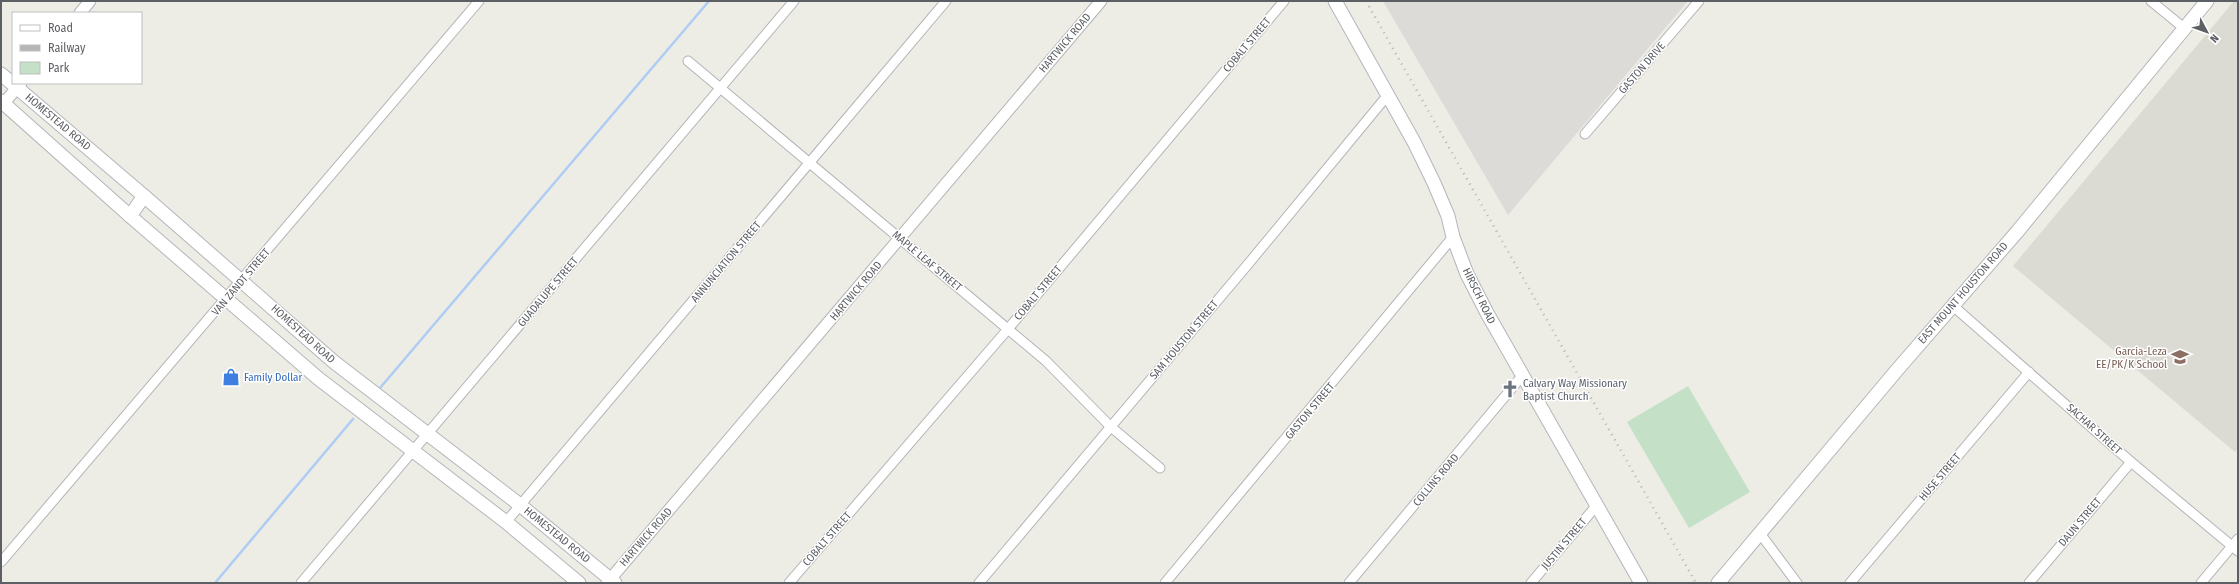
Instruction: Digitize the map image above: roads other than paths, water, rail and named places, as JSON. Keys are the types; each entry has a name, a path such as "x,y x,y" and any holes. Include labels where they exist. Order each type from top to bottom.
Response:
{"main road":[{"name":"HIRSCH ROAD","path":"1335,1 1414,142 1434,183 1448,216 1453,237 1467,274 1487,313 1641,583"},
{"name":"EAST MOUNT HOUSTON ROAD","path":"1718,583 1759,532 1952,305 2017,232 2207,1"},
{"name":"HOMESTEAD ROAD","path":"1,74 12,81"},
{"name":"HOMESTEAD ROAD","path":"19,85 334,362 520,506 611,582"},
{"name":"HOMESTEAD ROAD","path":"2,104 130,216 227,298 319,380 506,522 579,583"},
{"path":"130,216 144,196"},
{"path":"319,380 334,362"}],"street":[{"path":"81,12 90,1"},
{"name":"VAN ZANDT STREET","path":"1,562 479,1"},
{"name":"GUADALUPE STREET","path":"301,583 794,1"},
{"name":"ANNUNCIATION STREET","path":"506,522 946,1"},
{"name":"HARTWICK ROAD","path":"611,582 1101,1"},
{"name":"COBALT STREET","path":"789,583 1008,329 1284,1"},
{"name":"GASTON DRIVE","path":"1585,134 1698,1"},
{"path":"2151,1 2184,28"},
{"name":"MAPLE LEAF STREET","path":"688,62 1046,361 1111,427 1160,468"},
{"path":"2,104 19,85"},
{"name":"SAM HOUSTON STREET","path":"979,583 1387,96"},
{"name":"GASTON STREET","path":"1165,583 1453,237"},
{"name":"SACHAR STREET","path":"1952,305 2131,462 2236,546"},
{"name":"HUSE STREET","path":"1850,583 2029,372"},
{"name":"COLLINS ROAD","path":"1349,583 1522,376"},
{"name":"DAUN STREET","path":"2029,583 2131,462"},
{"name":"JUSTIN STREET","path":"1531,583 1597,505"},
{"path":"1759,532 1797,583"},
{"path":"2201,583 2236,546"}],"waterway":[{"path":"380,388 709,1"},
{"path":"215,583 353,419"}],"railway":[{"path":"1366,1 1696,583"}],"place":[{"name":"Garcia-Leza EE/PK/K School","path":"2180,357"},
{"name":"Family Dollar","path":"231,377"},
{"name":"Calvary Way Missionary Baptist Church","path":"1510,389"}]}
